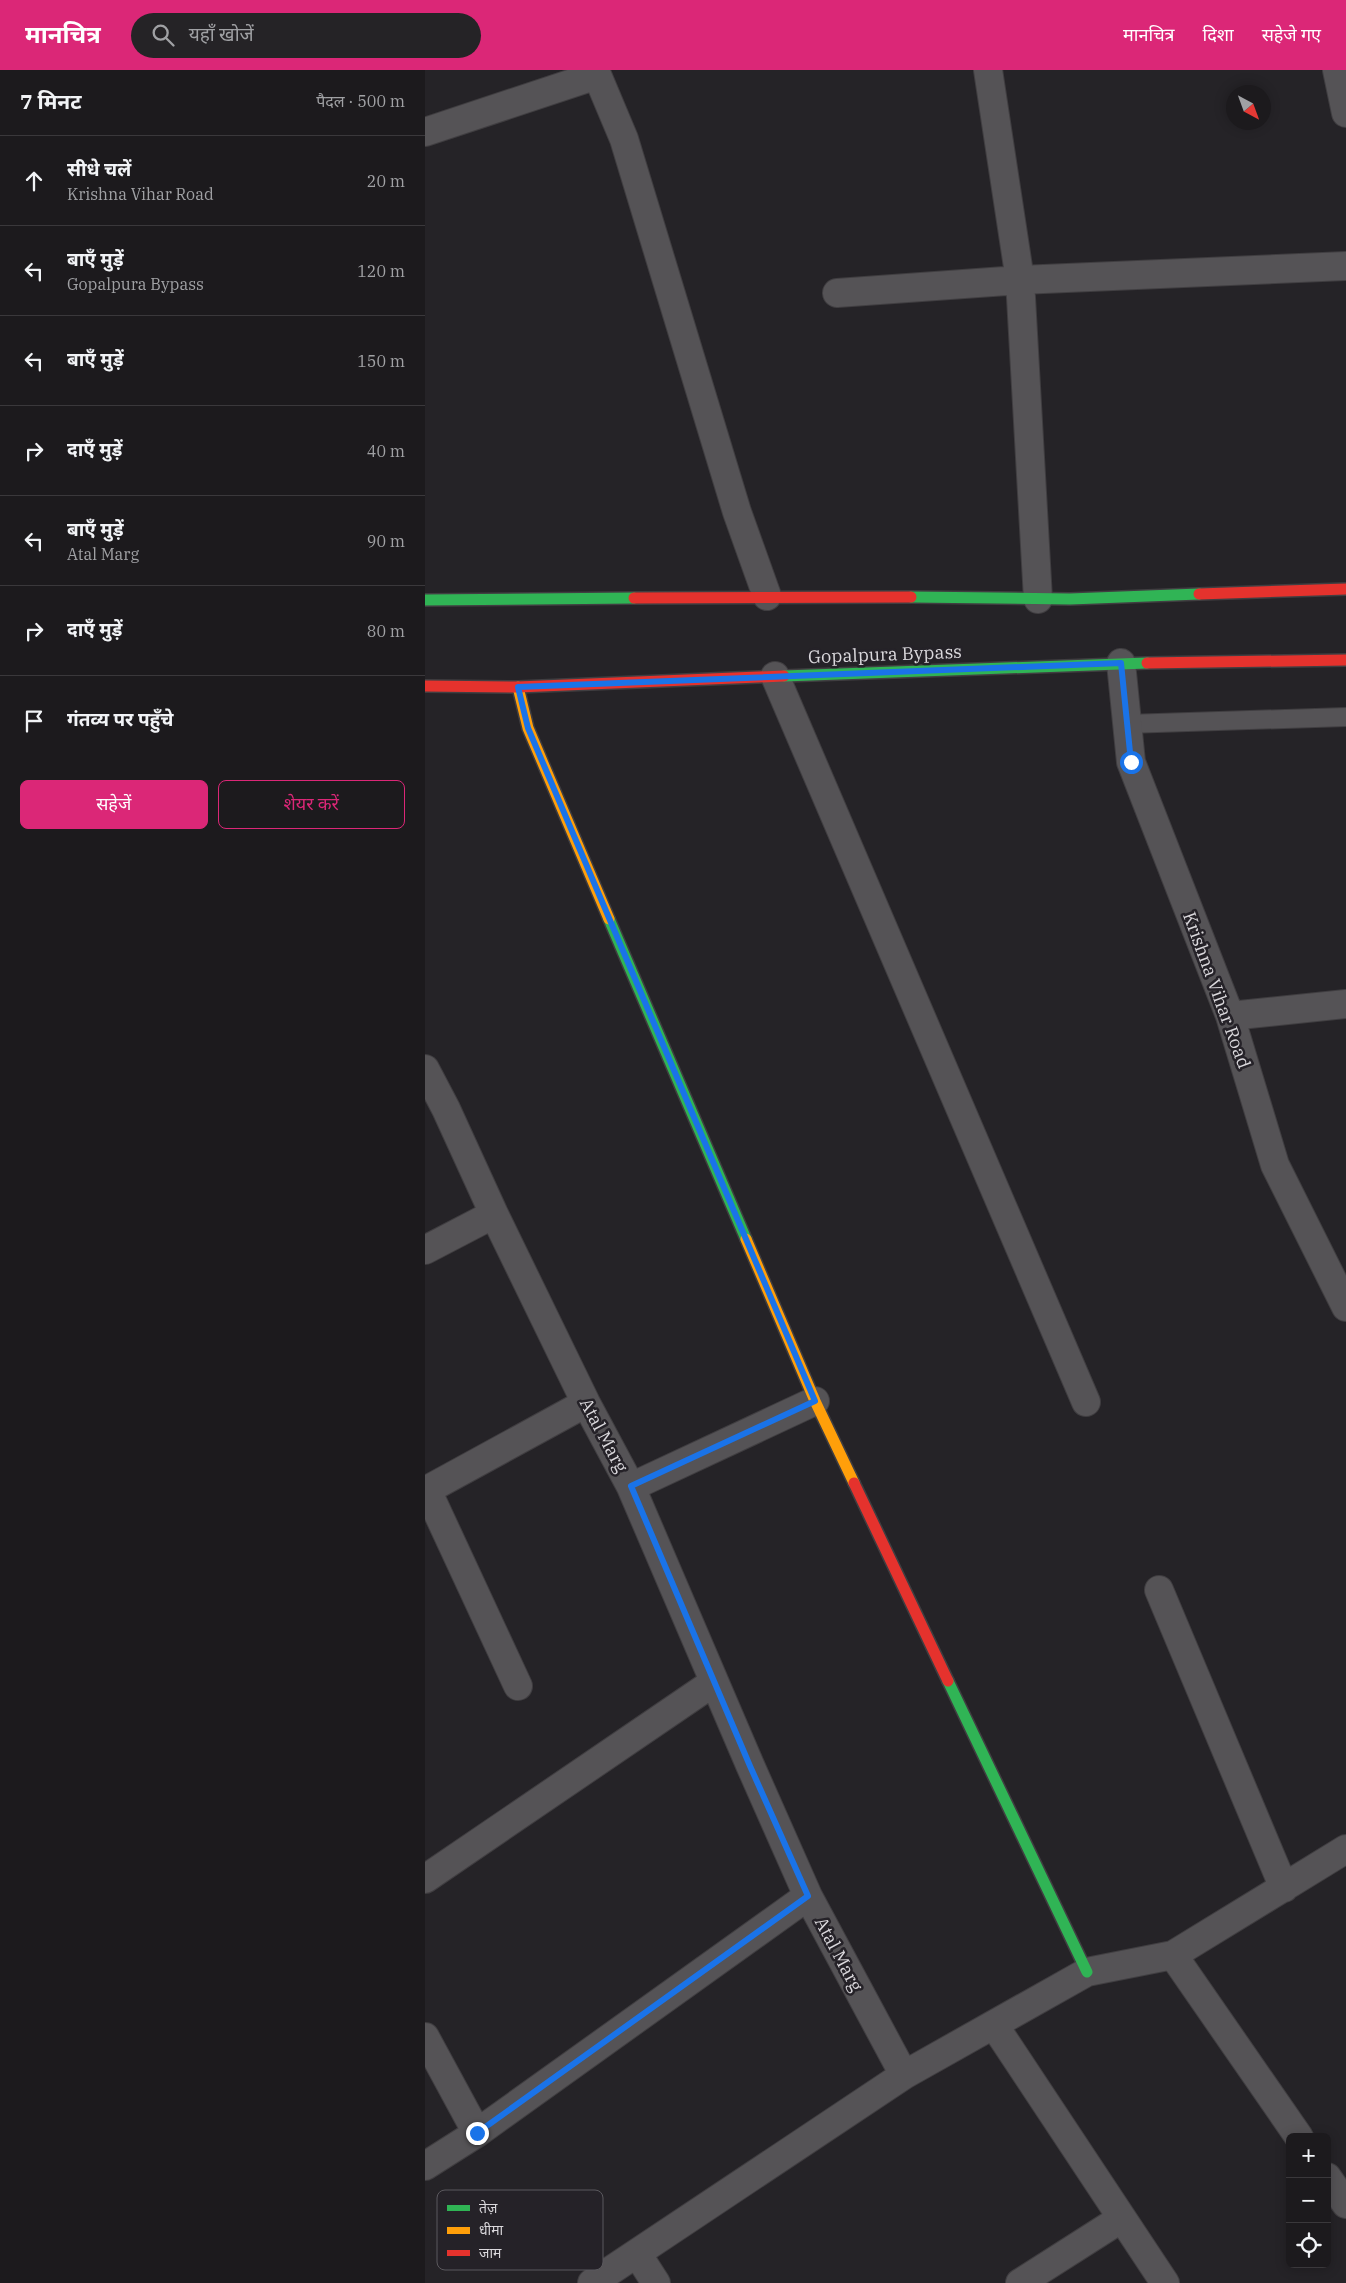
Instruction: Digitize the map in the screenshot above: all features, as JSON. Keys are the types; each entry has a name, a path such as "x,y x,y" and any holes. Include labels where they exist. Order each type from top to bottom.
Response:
{"main road":[{"path":"425,600 767,596 1038,599 1346,589"},
{"name":"Gopalpura Bypass","path":"425,686 518,687 1121,663 1346,660"},
{"path":"518,687 528,728 815,1401 1087,1972"}],"street":[{"path":"988,70 1020,280 1038,599"},
{"path":"1337,70 1346,113"},
{"path":"425,132 596,73 624,139 737,512 767,596"},
{"path":"837,293 1020,280 1346,266"},
{"name":"Krishna Vihar Road","path":"1121,663 1131,762 1230,1016 1275,1165 1345,1299"},
{"path":"775,676 1086,1402"},
{"path":"1230,1016 1346,1004"},
{"name":"Atal Marg","path":"425,1069 436,1110 495,1214 586,1403 631,1486 808,1896 904,2076"},
{"path":"425,1250 495,1214"},
{"path":"631,1486 815,1401"},
{"path":"518,1686 426,1490 586,1403"},
{"path":"1159,1590 1284,1888"},
{"path":"425,1880 714,1682"},
{"path":"592,2283 638,2255 904,2076 1087,1972 1173,1955 1346,1849"},
{"path":"425,2166 477,2133 808,1896"},
{"path":"1173,1955 1296,2133"},
{"path":"994,2025 1165,2283"},
{"path":"425,2037 477,2133"},
{"path":"1328,2178 1346,2204"},
{"path":"1020,2283 1122,2218"},
{"path":"638,2255 656,2283"}],"lane":[{"path":"1127,724 1346,717"}],"traffic: fast":[{"path":"911,597 1070,599 1199,594"},
{"path":"425,600 634,598"},
{"path":"784,676 1147,663"},
{"path":"609,919 746,1239"},
{"path":"948,1681 1087,1972"}],"traffic: slow":[{"path":"518,687 528,728 609,919"},
{"path":"746,1239 815,1401 854,1483"}],"traffic: jam":[{"path":"1199,594 1346,589"},
{"path":"634,598 911,597"},
{"path":"1147,663 1346,660"},
{"path":"425,686 518,687 784,676"},
{"path":"854,1483 948,1681"}],"route":[{"path":"477,2133 808,1896 750,1766 631,1486 815,1401 528,728 518,687 1121,663 1131,762"}]}
